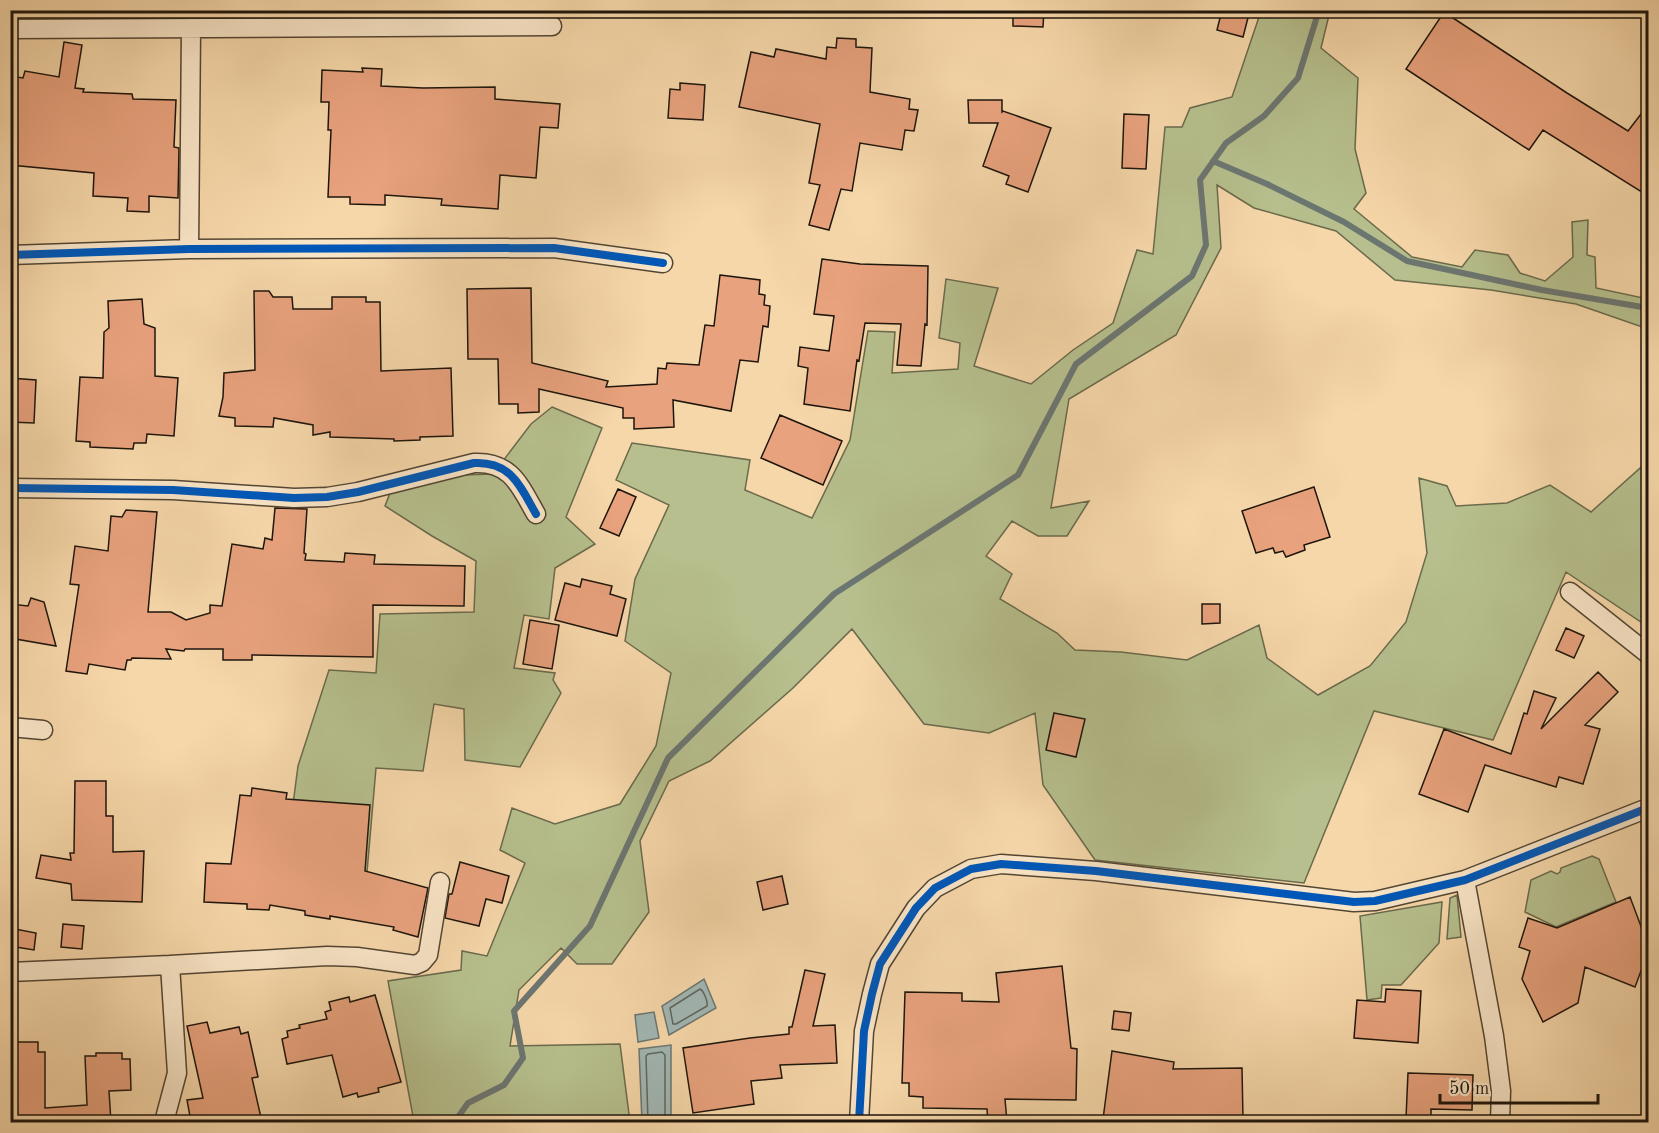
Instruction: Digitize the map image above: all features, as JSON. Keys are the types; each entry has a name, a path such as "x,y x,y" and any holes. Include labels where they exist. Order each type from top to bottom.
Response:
{"street":[{"path":"10,29 552,26"},
{"path":"189,249 191,28"},
{"path":"10,255 189,249 554,249 663,263"},
{"path":"10,488 174,490 294,498 327,497 358,492 474,463 487,462 514,477 536,514"},
{"path":"1569,592 1648,654"},
{"path":"10,727 44,730"},
{"path":"859,1122 864,1031 880,964 916,908 929,894 935,888 971,869 1001,864 1096,871 1354,902 1375,901 1465,880 1648,808"},
{"path":"1465,880 1494,1036 1501,1091 1500,1122"},
{"path":"10,972 327,956 357,957 416,965 422,963 428,956 440,882"},
{"path":"164,1122 177,1073 170,965"}],"green space":[{"path":"1261,11 1330,11 1321,48 1358,78 1355,149 1366,193 1354,209 1412,257 1462,267 1475,250 1508,255 1520,273 1545,281 1573,257 1572,222 1588,220 1587,255 1595,257 1596,288 1648,299 1648,329 1576,304 1491,290 1395,280 1336,231 1254,208 1217,185 1221,248 1176,335 1069,399 1051,508 1089,501 1067,536 1038,536 1012,521 986,556 1012,574 1000,599 1057,633 1075,650 1121,652 1187,660 1259,625 1267,658 1318,695 1370,666 1406,622 1427,553 1419,478 1447,486 1456,506 1507,503 1550,485 1591,512 1648,461 1648,625 1566,572 1493,740 1374,711 1304,883 1095,860 1043,785 1035,713 989,733 924,724 852,629 793,688 710,761 669,781 640,841 649,912 612,964 577,964 561,948 519,990 510,1046 620,1044 630,1122 414,1122 388,981 461,970 462,951 487,956 525,863 500,850 512,808 555,824 620,804 656,746 671,673 625,641 635,579 669,505 616,480 632,443 750,460 745,490 812,518 850,440 868,331 895,332 892,373 958,369 960,343 939,338 946,279 998,288 974,366 1031,384 1073,350 1113,323 1137,250 1153,254 1165,127 1182,127 1190,108 1232,97"},
{"path":"552,407 602,428 566,517 595,544 555,568 549,619 524,615 514,668 555,673 553,680 561,693 520,767 465,760 464,709 434,704 423,771 376,768 367,872 286,858 298,766 329,670 376,673 380,614 474,612 476,561 385,506 390,493 462,475 493,474 531,424"},
{"path":"1592,856 1599,859 1616,902 1556,927 1525,912 1531,880 1551,871 1557,874 1561,868"},
{"path":"1457,895 1461,937 1447,939 1450,898"},
{"path":"1442,902 1439,943 1401,985 1382,985 1381,998 1367,1000 1360,916"}],"water":[{"path":"704,979 716,1008 669,1035 662,1006"},
{"path":"654,1012 659,1038 638,1042 635,1015"},
{"path":"671,1045 671,1122 642,1122 639,1049"}],"building":[{"path":"1013,10 1044,10 1043,27 1013,26"},
{"path":"1222,10 1250,10 1243,37 1217,30"},
{"path":"1444,12 1628,131 1648,105 1648,196 1543,130 1529,150 1406,69"},
{"path":"837,38 856,39 856,47 872,48 870,92 910,99 909,109 918,110 914,131 905,130 902,150 860,143 852,191 841,189 829,230 809,225 820,185 809,183 820,124 739,107 751,52 774,57 776,49 826,59 827,47 836,48"},
{"path":"64,42 82,45 75,88 84,89 83,92 132,94 133,99 176,100 174,147 179,148 178,198 149,196 149,212 127,211 128,198 93,196 94,173 10,165 10,76 23,78 25,71 59,77"},
{"path":"362,68 382,69 381,86 495,87 495,99 560,104 558,128 540,127 536,178 500,175 498,209 441,205 442,199 385,195 385,205 350,204 350,197 328,197 331,130 328,130 329,102 321,102 322,70 363,72"},
{"path":"680,83 705,85 703,120 668,118 670,89 680,90"},
{"path":"968,100 1002,100 1002,112 1051,128 1028,192 1006,184 1009,176 983,166 998,123 969,123"},
{"path":"1124,114 1149,115 1146,169 1122,168"},
{"path":"822,259 860,264 928,266 927,325 925,324 921,366 897,365 901,324 865,323 850,411 804,404 808,368 798,366 800,347 829,351 834,316 814,314"},
{"path":"720,275 760,280 759,294 765,295 764,305 770,306 768,327 763,326 758,362 740,360 731,411 673,400 674,427 634,429 634,418 623,418 623,408 539,389 539,412 518,413 518,404 499,404 498,359 468,359 467,289 531,288 532,363 608,381 606,387 657,384 658,368 666,369 667,363 699,365 705,325 714,326"},
{"path":"254,291 269,291 273,297 292,297 293,309 332,309 332,297 366,297 366,302 380,302 381,371 451,368 453,436 394,441 394,439 330,437 330,432 313,435 313,425 274,418 273,427 235,426 235,418 219,416 224,373 255,370"},
{"path":"142,299 144,324 155,328 155,376 178,378 174,436 147,434 146,443 134,443 133,449 90,447 90,442 76,441 80,377 103,378 104,332 109,328 108,301"},
{"path":"10,378 36,380 34,423 10,422"},
{"path":"780,415 842,441 823,485 761,458"},
{"path":"1314,487 1330,537 1304,545 1305,550 1286,557 1283,551 1275,553 1273,548 1256,553 1242,511"},
{"path":"618,489 636,497 619,536 600,528"},
{"path":"275,508 307,509 305,560 344,562 345,553 375,555 374,564 465,566 464,606 373,605 373,657 252,655 252,660 223,660 223,649 185,649 184,651 166,649 171,659 132,658 127,660 125,670 89,664 87,674 66,671 79,585 70,584 75,546 108,551 111,516 122,517 126,510 157,512 148,612 171,612 186,620 210,613 210,605 222,606 232,544 263,549 265,538 272,540"},
{"path":"582,579 612,586 610,594 626,599 617,636 555,620 565,583 580,587"},
{"path":"31,598 44,602 56,646 10,638 10,604 28,606"},
{"path":"1202,604 1220,604 1220,623 1202,624"},
{"path":"530,620 559,625 552,669 523,664"},
{"path":"1566,628 1584,636 1574,658 1556,650"},
{"path":"1598,672 1618,692 1585,725 1600,729 1583,784 1559,777 1556,787 1485,765 1468,812 1419,794 1444,729 1511,754 1524,713 1527,714 1534,691 1556,698 1541,729"},
{"path":"1054,713 1085,719 1076,757 1046,750"},
{"path":"75,781 106,781 106,816 113,816 113,852 144,851 142,902 72,900 71,884 36,878 41,855 71,860 70,853 74,853"},
{"path":"252,788 287,793 286,799 370,805 365,871 428,888 418,937 393,930 394,927 330,916 330,919 305,915 305,911 270,905 269,910 247,909 247,904 204,902 206,863 231,864 240,795 251,796"},
{"path":"460,862 509,876 502,903 486,899 479,926 445,918 449,894 452,894"},
{"path":"782,876 788,904 763,910 757,882"},
{"path":"1630,897 1648,945 1648,952 1635,987 1585,967 1578,1003 1543,1022 1522,979 1530,951 1519,947 1528,918 1557,928"},
{"path":"63,924 84,926 82,949 61,947"},
{"path":"10,928 36,933 34,950 10,946"},
{"path":"1062,966 1071,1048 1077,1049 1076,1100 1005,1099 1007,1122 988,1122 987,1109 923,1108 923,1097 909,1096 909,1083 902,1083 905,992 962,993 962,1001 999,1002 996,973"},
{"path":"805,970 825,974 813,1026 835,1025 837,1063 780,1065 782,1078 751,1081 754,1104 693,1113 683,1048 789,1034"},
{"path":"1386,989 1421,991 1418,1043 1354,1038 1357,1000 1385,1002"},
{"path":"375,995 401,1082 378,1088 379,1092 358,1097 357,1093 343,1097 332,1055 287,1064 282,1039 288,1037 287,1031 300,1028 299,1025 327,1019 325,1012 331,1010 329,1002 349,997 350,1002"},
{"path":"1114,1011 1131,1013 1129,1031 1112,1029"},
{"path":"207,1022 210,1033 239,1027 241,1034 248,1032 258,1077 252,1078 262,1122 191,1122 187,1100 203,1098 187,1026"},
{"path":"10,1042 38,1042 38,1052 45,1052 45,1108 87,1105 85,1056 96,1056 96,1053 122,1053 122,1059 130,1059 131,1090 109,1091 111,1122 10,1122"},
{"path":"1112,1051 1174,1062 1173,1069 1242,1068 1243,1119 1228,1119 1228,1122 1126,1122 1103,1119"},
{"path":"1408,1073 1473,1075 1472,1110 1431,1109 1431,1119 1406,1118"}],"waterway":[{"path":"456,1122 468,1103 504,1085 523,1058 514,1011 590,926 668,758 834,594 1018,475 1076,364 1192,276 1206,245 1200,180 1226,143 1264,116 1298,78 1319,10"},
{"path":"1213,161 1267,184 1344,222 1407,261 1542,290 1648,308"}],"cycle path":[{"path":"10,255 189,249 554,248 663,263"},
{"path":"10,488 173,490 294,498 327,497 358,492 474,463 487,463 497,466 513,477 536,514"},
{"path":"859,1122 864,1031 880,964 916,908 935,888 971,869 1001,864 1096,871 1354,902 1375,901 1465,880 1648,808"}]}
